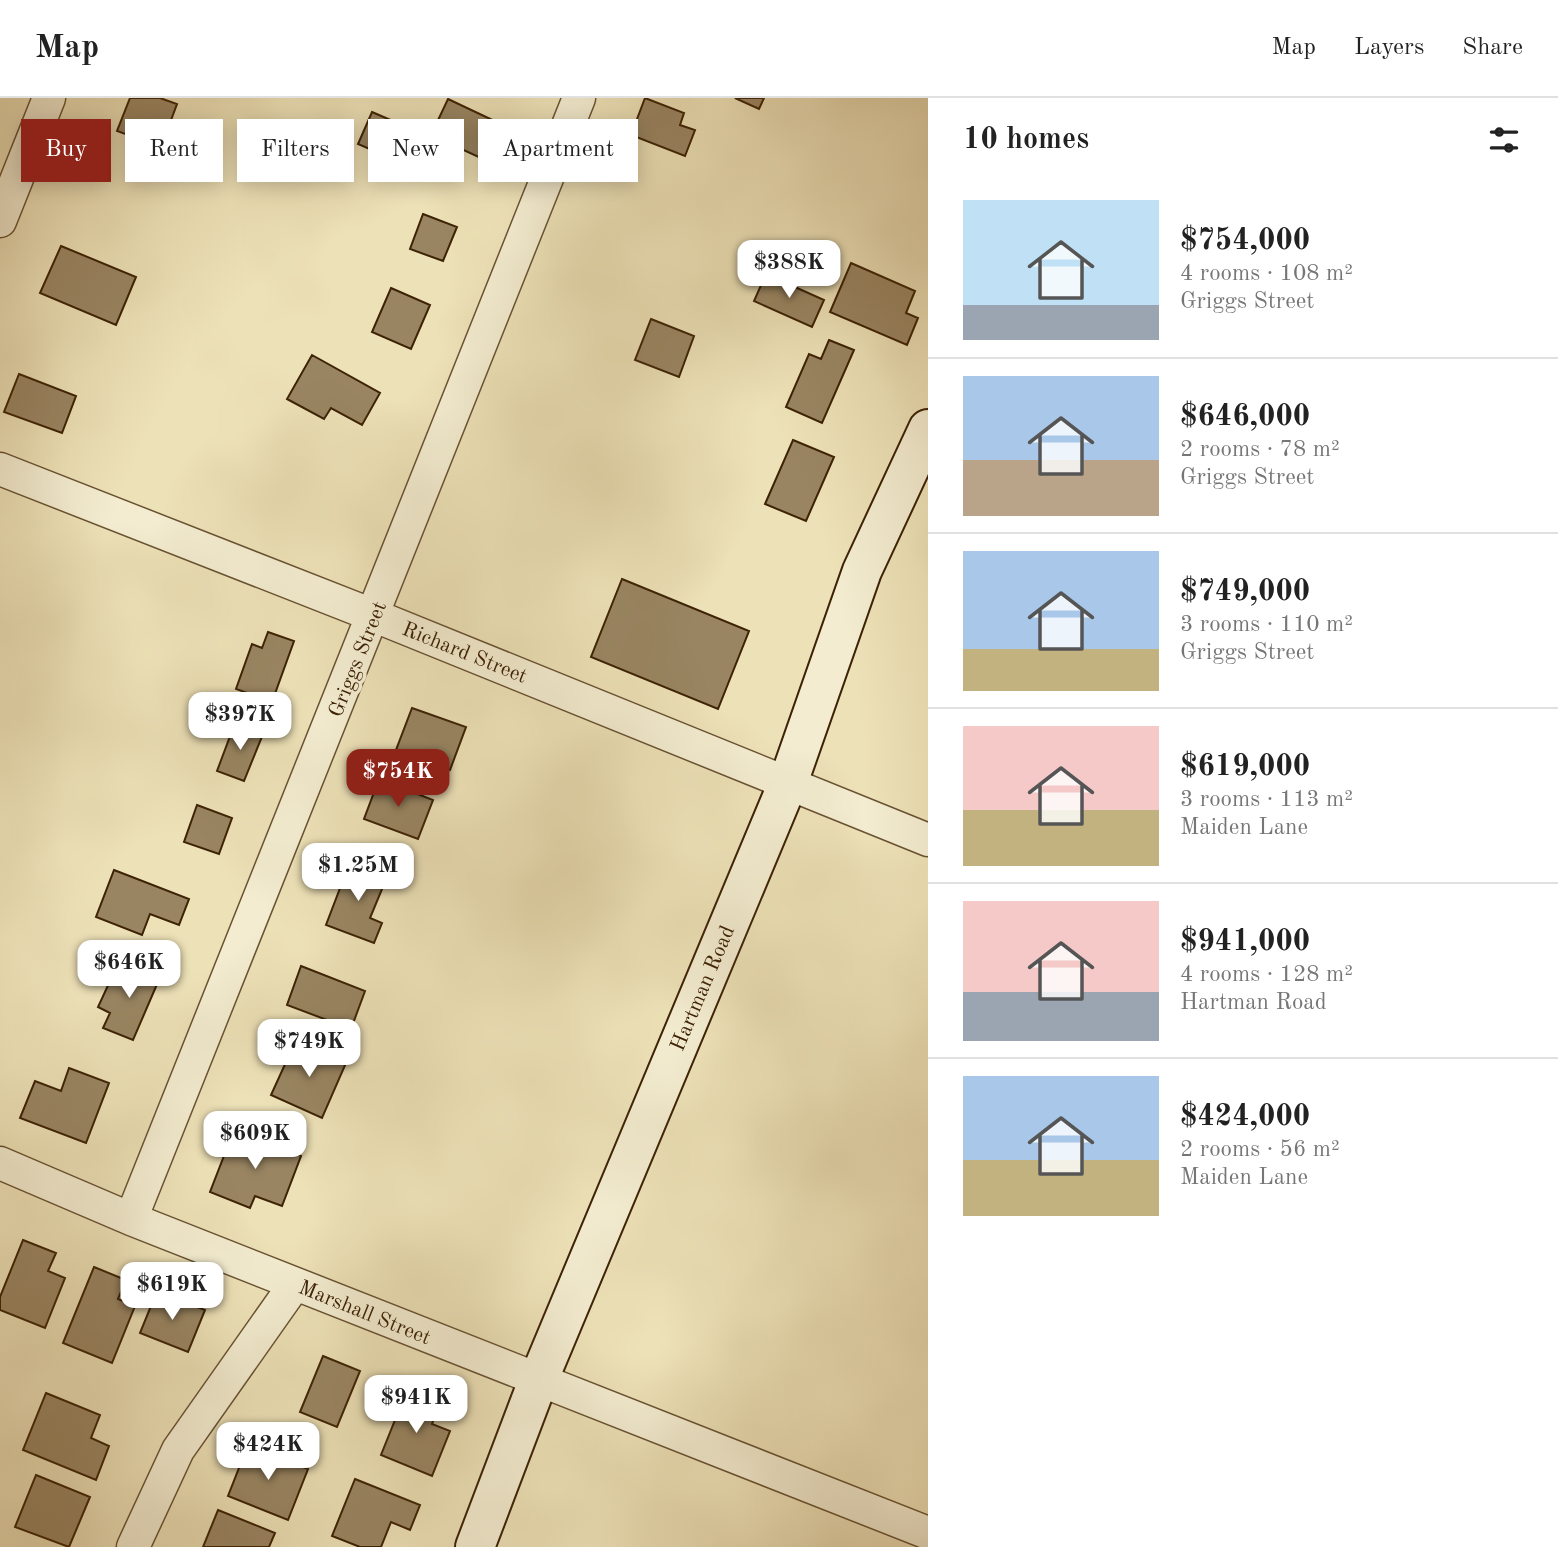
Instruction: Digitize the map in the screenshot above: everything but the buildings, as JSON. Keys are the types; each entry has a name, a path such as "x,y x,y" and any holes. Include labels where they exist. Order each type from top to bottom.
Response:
{"street":[{"path":"0,221 49,98"},
{"name":"Griggs Street","path":"131,1219 375,616 579,98"},
{"name":"Hartman Road","path":"475,1547 538,1381 788,783 862,571 928,429"},
{"name":"Richard Street","path":"0,469 375,616 928,840"},
{"name":"Marshall Street","path":"0,1163 131,1219 928,1533"},
{"path":"133,1547 178,1450 295,1283"}]}
